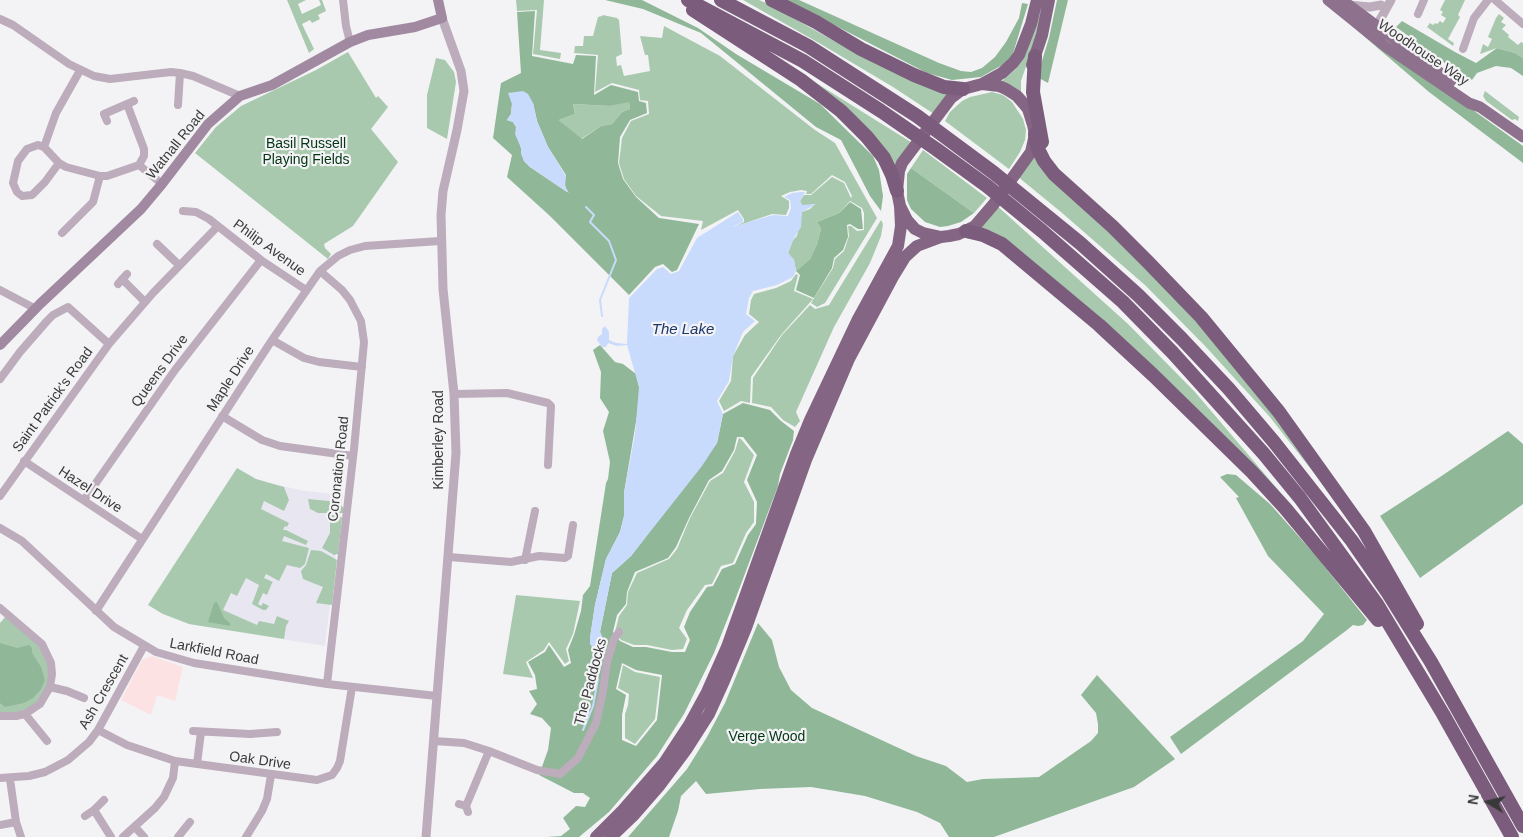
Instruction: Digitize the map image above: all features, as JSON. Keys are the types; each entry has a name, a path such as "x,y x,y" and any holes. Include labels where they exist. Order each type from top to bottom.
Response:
{"highway":[{"path":"610,831 664,763 689,725 707,692 727,647 796,454 857,321 898,246 901,226 900,206 892,175 884,158 861,131 841,111 801,80 696,14 679,0"},
{"path":"688,0 803,61 936,149 1012,206 1067,252 1123,302 1174,353 1264,454 1336,546 1377,604 1452,728 1512,837"},
{"path":"721,0 808,46 945,136 1018,191 1080,243 1138,295 1182,339 1229,389 1293,464 1352,541 1388,593 1431,662 1523,826"},
{"path":"772,0 914,75 944,87 963,89 982,84 1002,73 1019,55 1027,37 1037,0"},
{"path":"1048,0 1042,35 1027,84 1028,109 1037,147 1044,161 1054,174 1113,227 1195,312 1240,363 1279,412 1364,531 1415,620 1431,662"},
{"path":"1035,56 1033,92 1042,143 1052,165 1070,187"},
{"path":"982,84 999,86 1012,92 1028,109"},
{"path":"897,192 897,177 902,162 946,103 963,89"},
{"path":"594,837 610,831 633,816 660,785 686,750 709,714 746,628 806,460 850,359 905,257 917,246 941,237 966,231 975,226 983,218 1028,156 1035,134"},
{"path":"900,206 904,216 915,228 923,233 941,237"},
{"path":"966,231 983,235 1002,244 1099,326 1204,423 1285,508 1405,650"}],"main road":[{"path":"438,0 442,18"},
{"name":"Woodhouse Way","path":"1328,0 1385,46 1523,137"},
{"name":"Woodhouse Way","path":"1345,3 1371,25 1463,90 1480,107"},
{"name":"Watnall Road","path":"0,346 36,308 141,209 208,124 240,96 272,85 350,42 368,35 428,24 442,18"},
{"path":"1355,23 1371,25 1371,30 1439,79 1460,97"}],"street":[{"path":"343,0 350,42"},
{"path":"1371,25 1391,0"},
{"path":"1467,46 1474,18 1488,0"},
{"path":"1495,0 1523,24"},
{"path":"1371,25 1383,2"},
{"path":"1345,3 1370,7 1383,2"},
{"path":"1418,14 1425,4"},
{"name":"Kimberley Road","path":"426,837 456,453 454,394 440,241 443,191 464,91 462,71 442,18"},
{"path":"0,19 13,25 69,64 94,76 110,79 171,72 180,73 193,76 240,96"},
{"path":"178,105 180,73"},
{"path":"44,147 56,113 76,77 68,74"},
{"path":"59,164 32,195 22,196 17,192 12,183 18,161 27,149 38,145 44,147 59,164 100,176 107,176 139,165 144,156 144,149 130,103 104,114 107,121"},
{"path":"139,165 162,184"},
{"path":"67,232 93,202 98,190 100,176"},
{"name":"Philip Avenue","path":"188,214 202,214 261,260 306,290"},
{"name":"Philip Avenue","path":"109,344 179,265 218,226"},
{"name":"Maple Drive","path":"96,611 272,340 320,271 338,256 350,250 366,246 440,241"},
{"path":"157,244 179,265"},
{"name":"Queens Drive","path":"84,500 174,370 261,260"},
{"name":"Coronation Road","path":"320,271 342,290 357,312 361,321 364,342 328,684"},
{"path":"122,279 146,302"},
{"path":"0,290 36,308"},
{"path":"0,379 20,352 53,315 68,307 109,344"},
{"path":"272,340 304,358 319,362 362,367"},
{"name":"Saint Patrick's Road","path":"0,496 109,344"},
{"path":"454,394 507,393 548,403 551,406 548,465"},
{"path":"222,416 262,440 280,446 353,456"},
{"name":"Hazel Drive","path":"24,461 142,539"},
{"path":"525,560 535,512"},
{"path":"448,557 511,562 539,556 565,558 568,556 573,525"},
{"name":"Larkfield Road","path":"0,528 22,541 114,627 144,646 171,658 328,684 437,696"},
{"path":"0,608 42,644 51,663 52,674 50,687 40,704 25,714 0,716"},
{"name":"The Paddocks","path":"434,741 464,743 537,770 560,774 578,758 596,723 614,639 620,632"},
{"name":"Ash Crescent","path":"0,778 29,776 56,767 79,751 98,730 144,646"},
{"path":"50,687 84,698"},
{"name":"Oak Drive","path":"98,730 127,744 175,761 317,780 332,775 337,768 343,752 352,687"},
{"path":"25,714 47,741"},
{"path":"197,764 197,731 250,734 277,732"},
{"path":"464,807 489,751"},
{"path":"124,837 164,797 172,778 175,761"},
{"path":"246,837 262,811 271,775"},
{"path":"10,778 16,822 21,837"},
{"path":"85,816 104,800"},
{"path":"94,810 111,837"},
{"path":"0,825 16,822"},
{"path":"178,837 190,822"},
{"path":"135,827 144,837"}],"shaded area":[{"path":"237,468 256,479 268,483 305,491 343,495 325,646 189,624 163,614 148,605"},
{"path":"152,656 183,667 175,701 157,695 151,715 121,700 142,660"}],"green space":[{"path":"287,0 306,0 298,4 302,14 321,5 319,0 322,0 326,11 318,15 320,19 312,23 310,20 302,24 314,49 309,53"},
{"path":"516,0 544,0 540,50 561,53 560,59 533,54 537,10 517,11"},
{"path":"605,0 642,0 698,28 736,54 820,104 873,156 879,170 883,196 881,211 870,196 841,140 816,127 701,33 643,9"},
{"path":"743,0 759,0 766,3 852,51 950,94 934,114 893,87"},
{"path":"786,0 799,0 939,63 961,71 971,72 982,68 995,57 1006,42 1019,18 1022,3 1028,4 1011,60 981,77 952,80 927,73"},
{"path":"1045,0 1035,40 1021,81 1021,97 1002,81 1016,69 1025,55"},
{"path":"1057,0 1068,0 1048,83 1037,77 1049,38"},
{"path":"1445,0 1465,0 1458,15 1460,17 1448,39 1454,43 1453,46 1427,27 1430,23 1433,25 1440,21 1443,23 1446,18 1441,15 1443,12 1440,10"},
{"path":"1331,8 1523,146 1523,163 1429,92"},
{"path":"535,11 532,56 573,64 576,55 596,56 594,95 611,85 638,92 639,101 646,103 647,113 630,120 620,137 618,163 623,179 636,197 659,218 699,224 677,270 672,272 663,264 655,267 629,295 550,216 507,177 512,155 493,138 501,83 521,73 517,12","holes":["629,102 630,109 622,112 612,124 601,126 582,139 559,120 575,114 573,104 610,106","533,103 537,121 548,147 566,175 564,181 567,192 524,161 516,127 513,122 507,120 511,114 512,104"]},
{"path":"1499,14 1504,18 1501,22 1506,25 1502,29 1509,35 1508,37 1518,45 1521,42 1523,43 1523,58 1515,53 1497,48 1480,54 1483,44 1488,47 1492,39 1488,37"},
{"path":"603,15 619,20 622,54 616,57 617,66 621,65 624,76 650,71 648,55 645,55 640,36 662,38 664,26 720,56 815,130 835,143 877,218 825,303 817,307 811,303 833,268 835,259 844,251 849,236 848,226 857,231 864,230 864,213 862,208 850,201 839,213 817,222 821,229 817,244 810,259 796,271 794,260 788,253 793,240 797,236 802,212 810,209 815,204 802,206 800,201 804,195 811,195 832,177 844,183 851,198 852,196 845,182 832,175 811,194 806,194 807,191 801,190 790,192 781,196 789,201 786,215 772,214 734,227 744,222 738,210 701,230 703,221 661,216 636,196 624,179 619,163 622,138 631,121 649,114 648,101 640,100 639,90 612,83 595,92 598,55 574,53 575,46 583,46 584,36 593,36 598,17"},
{"path":"1402,21 1476,63 1497,48 1515,53 1523,58 1523,76 1511,68 1496,66 1477,73 1472,80 1462,76 1396,27"},
{"name":"Basil Russell Playing Fields","path":"348,52 376,98 378,96 388,107 371,129 398,162 353,226 324,244 331,254 328,259 195,153 216,127 241,106 316,70"},
{"path":"436,58 445,60 454,72 456,82 447,139 427,128 427,95"},
{"path":"813,81 914,144 896,169"},
{"path":"1485,91 1519,117 1518,121 1512,120 1486,101 1483,96"},
{"path":"992,92 1003,95 1012,102 1023,119 1026,130 1025,140 1020,152 1009,169 945,121 950,112 962,101 970,97"},
{"path":"629,101 630,109 622,112 612,124 601,126 581,139 559,120 575,114 573,104 610,106"},
{"path":"1035,148 1150,269 1250,383 1333,497 1269,416 1206,347 1146,286 1017,176"},
{"path":"923,150 987,198 974,213 911,168"},
{"path":"911,168 974,213 961,222 948,226 940,227 925,222 911,209 907,200 907,174"},
{"path":"850,202 861,209 863,229 858,229 850,224 847,225 848,237 843,250 834,258 832,268 814,298 796,290 800,275 796,271 810,259 817,244 821,229 817,222 839,213"},
{"path":"995,204 1128,324 1195,392 1315,536 1023,256 985,228 977,228"},
{"path":"881,220 883,224 881,236 870,263 834,327 796,412 800,421 795,427 783,420 771,407 752,403 753,378 782,335 810,305 815,309 829,305"},
{"path":"796,274 798,275 794,291 813,299 781,335 751,377 750,403 741,401 724,411 719,401 731,381 733,356 745,335 759,322 749,314 754,294 776,288 791,281"},
{"path":"600,345 615,362 623,364 636,374 639,387 639,404 624,493 624,516 620,532 606,559 595,605 590,638 593,650 606,645 600,632 612,573 631,556 717,443 723,414 743,403 770,410 794,431 793,440 780,474 778,486 735,600 714,653 684,714 657,756 609,812 579,837 547,837 561,836 570,829 563,818 576,806 585,807 590,798 583,793 574,793 539,775 548,750 551,728 542,718 530,714 537,704 529,691 537,689 535,675 528,662 545,652 549,645 564,667 571,663 568,650 581,611 583,595 590,586 610,462 603,431 609,412 600,398 601,372 593,350","holes":["737,437 743,437 757,455 747,480 757,502 756,524 748,535 735,564 722,569 713,586 707,587 690,612 684,627 690,640 685,652 633,647 620,641 613,632 617,615 626,604 627,592 635,572 668,558 676,547 709,480 722,471 734,450","622,663 636,670 662,675 657,720 636,746 622,740 622,715 626,695 616,689"]},
{"path":"1508,431 1523,444 1523,504 1420,578 1380,516"},
{"path":"739,438 754,455 744,482 754,502 754,522 746,533 733,563 721,566 712,584 705,585 687,610 679,628 687,639 683,649 672,650 647,645 634,645 621,640 615,632 619,616 627,605 628,592 637,573 669,559 677,549 690,518 710,481 723,473 735,451"},
{"path":"237,468 256,479 284,487 289,500 284,511 264,501 261,509 289,523 283,530 308,541 306,545 284,536 282,541 309,548 305,564 300,568 287,565 279,581 266,574 264,578 273,582 267,595 263,593 258,604 261,606 263,603 269,606 266,610 252,604 259,585 246,578 237,596 231,593 223,610 257,625 259,621 274,624 277,616 289,621 286,626 284,639 189,624 163,614 148,605"},
{"path":"1227,474 1236,475 1270,504 1317,557 1367,620 1363,625 1353,625 1181,754 1170,737 1303,641 1324,614 1268,556 1236,498 1239,497 1220,477"},
{"path":"308,499 337,503 343,507 343,513 318,513 310,509"},
{"path":"327,514 342,518 338,554 334,555 322,548 330,533 330,523 326,519"},
{"path":"311,550 321,551 337,560 332,605 316,603 323,587 303,579 301,571 306,565"},
{"path":"516,595 580,601 573,634 566,649 569,661 565,664 549,642 544,650 526,662 533,678 503,674"},
{"path":"217,602 230,626 208,622 214,603"},
{"path":"6,616 38,643 50,669 49,682 42,698 25,711 15,714 0,713 0,623"},
{"name":"Verge Wood","path":"758,623 772,640 779,667 791,690 812,708 916,756 946,766 967,782 983,779 1039,777 1091,741 1098,733 1096,713 1081,695 1097,675 1175,759 1134,787 994,837 949,837 940,823 917,812 865,796 811,787 706,794 696,781 681,796 669,837 628,837 687,769 707,737 725,703"},
{"path":"0,643 17,648 29,645 41,667 45,680 41,689 33,698 24,703 5,707 0,703"},
{"path":"623,665 635,672 660,677 655,719 635,744 625,738 625,714 629,694 618,688"}],"water":[{"path":"523,91 528,94 533,103 537,121 548,147 566,176 565,186 569,193 524,161 515,134 516,127 513,122 507,120 511,114 512,104 508,93"},
{"name":"The Lake","path":"805,192 800,201 802,205 816,204 802,212 801,227 788,253 794,260 796,271 793,277 777,285 753,291 749,298 746,314 755,321 743,332 733,356 729,381 717,401 723,414 717,443 702,466 631,556 612,573 600,632 606,649 600,654 596,653 590,644 595,605 606,559 620,532 624,516 624,493 635,434 639,387 627,345 617,346 608,343 606,347 602,347 597,340 598,337 602,334 602,329 605,326 609,332 609,340 627,344 629,298 657,269 663,267 671,274 679,271 697,238 738,212 743,222 732,227 773,215 788,216 791,208 790,200 784,197 792,193"}],"waterway":[{"path":"586,207 594,215 590,222 609,241 616,260 600,300 602,316"},
{"path":"583,730 593,706 598,679"}]}
